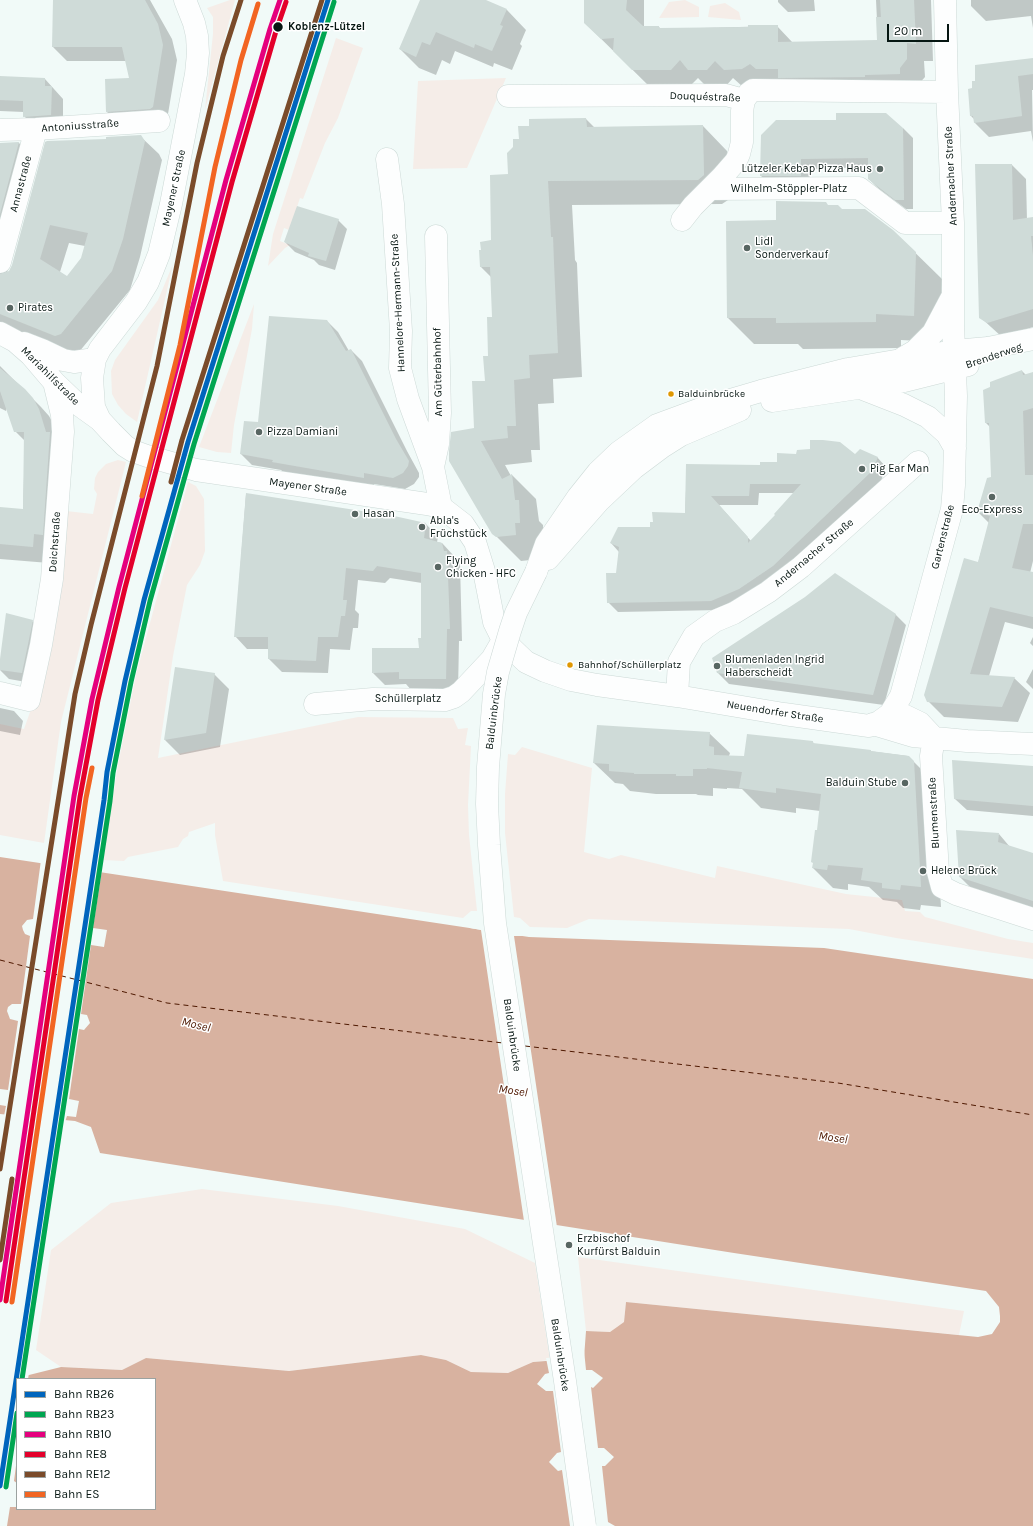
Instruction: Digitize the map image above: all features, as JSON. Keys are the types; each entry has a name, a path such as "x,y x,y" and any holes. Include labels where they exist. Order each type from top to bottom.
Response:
{"street":[{"name":"Mayener Straße","path":"186,0 194,23 198,53 196,74 171,204 161,247 148,282 132,308 100,349 95,359 92,378 92,394 94,406 100,420 125,446 133,451 196,470 441,507 463,524 475,542 484,571 494,622 503,640"},
{"name":"Andernacher Straße","path":"945,0 947,92 953,223 955,360"},
{"name":"Douquéstraße","path":"508,96 726,95 744,100 753,90 947,92"},
{"name":"Wilhelm-Stöppler-Platz","path":"682,220 693,206 731,168 739,154 742,142 742,111 744,100"},
{"name":"Antoniusstraße","path":"0,130 159,121"},
{"name":"Annastraße","path":"0,262 36,129"},
{"name":"Hannelore-Hermann-Straße","path":"387,159 393,204 400,315 400,368 408,399 433,467"},
{"name":"Wilhelm-Stöppler-Platz","path":"710,189 859,188 905,223 953,223"},
{"name":"Am Güterbahnhof","path":"436,236 440,413 438,444 433,467 441,507"},
{"path":"901,360 915,351 933,333 953,296"},
{"path":"7,337 31,345 63,360 83,362 95,359"},
{"name":"Mariahilfstraße","path":"7,337 31,355 54,382 75,402 100,420"},
{"name":"Brenderweg","path":"955,360 988,348 1033,339"},
{"name":"Brenderweg","path":"955,360 1033,342"},
{"name":"Balduinbrücke","path":"585,1526 565,1381 496,930 488,845 488,767 494,694 498,672 510,631 516,613 536,572 546,544 578,496 603,467 619,452 646,432 696,410 761,391 848,369 901,360 955,360"},
{"name":"Balduinbrücke","path":"536,572 599,501 634,468 681,435 731,413 760,404 799,396 904,381 955,360"},
{"name":"Gartenstraße","path":"885,716 901,696 952,508 955,448 955,360"},
{"name":"Deichstraße","path":"0,693 29,700 41,645 52,579 63,432 62,415 54,382"},
{"path":"863,388 928,417 947,434 955,448"},
{"name":"Andernacher Straße","path":"677,696 679,662 694,636 715,621 734,613 768,592 801,567 918,462"},
{"path":"503,640 526,662 564,678 597,685 677,696"},
{"name":"Schüllerplatz","path":"315,704 373,699 445,700 454,697 492,659 503,640"},
{"name":"Neuendorfer Straße","path":"677,696 791,716 857,725 868,726 885,716 912,736 967,741 1033,744"},
{"name":"Blumenstraße","path":"934,738 931,756 938,872 942,887 956,894 1033,919"}],"shaded area":[{"path":"230,0 235,0 205,110 213,34 213,17 207,8"},
{"path":"685,0 699,7 699,17 659,18 669,2"},
{"path":"725,3 739,12 741,20 708,17 710,6"},
{"path":"336,38 363,48 338,118 325,143 303,199 300,198 292,231 284,228 280,241 290,245 285,248 268,266 273,234"},
{"path":"506,78 467,168 413,169 418,81"},
{"path":"173,264 137,422 126,414 118,405 112,394 111,371 115,360 158,300"},
{"path":"254,304 252,329 234,425 231,453 217,452 199,447"},
{"path":"118,460 126,462 61,722 44,843 0,835 0,724 24,729 50,656 66,511 93,514 97,494 94,489 95,478 98,472 106,464"},
{"path":"188,482 196,486 204,499 205,551 200,565 187,585 173,656 158,758 358,717 453,718 458,729 468,728 465,745 471,746 468,805 469,835 477,911 471,911 463,918 223,881 215,835 215,823 189,832 188,836 183,839 178,847 128,857 124,861 103,860 118,765 136,675"},
{"path":"522,747 592,768 584,852 609,859 621,855 715,878 717,866 846,894 902,900 905,911 920,912 925,917 1008,939 1033,943 1033,959 896,938 849,929 589,919 567,928 530,927 520,918 514,917 505,833 505,794 508,754 515,755"},
{"path":"202,1189 338,1206 465,1229 535,1263 550,1360 533,1362 508,1373 471,1372 446,1360 421,1355 289,1371 146,1358 122,1370 61,1367 36,1350 51,1250 111,1203"},
{"path":"578,1257 964,1311 959,1335 626,1302 624,1322 610,1332 586,1331"}],"water":[{"name":"Mosel","path":"0,857 529,937 824,948 1033,979 1033,1526 0,1526 0,1370 25,1376 61,1367 122,1370 146,1358 289,1371 421,1355 446,1360 471,1372 508,1373 533,1362 584,1358 586,1331 610,1332 624,1322 626,1302 978,1337 992,1334 1000,1322 999,1307 986,1291 734,1253 100,1153 91,1127 75,1121 0,1114"}],"pier":[{"path":"41,860 102,870 93,928 107,930 104,947 91,945 81,1014 87,1015 90,1023 84,1030 79,1029 69,1099 79,1101 76,1117 67,1116 65,1122 4,1116 6,1106 0,1105 0,1089 8,1090 18,1021 10,1019 7,1011 8,1007 12,1004 21,1004 30,936 25,934 22,926 27,920 33,919"},
{"path":"468,926 523,934 522,936 514,936 557,1227 524,1221 481,930 470,928"},
{"path":"583,1340 586,1370 592,1370 603,1378 593,1388 591,1387 598,1448 604,1448 614,1457 605,1466 602,1466 608,1522 615,1526 570,1526 562,1470 558,1471 549,1462 557,1453 561,1452 553,1391 546,1391 537,1384 545,1374 549,1373 546,1358 582,1356"},
{"path":"0,1368 25,1374 29,1373 28,1378 16,1378 16,1466 14,1481 16,1482 16,1507 10,1507 7,1526 0,1526"}],"building":[{"path":"53,0 145,0 158,24 163,45 153,107 150,109 106,112 105,79 129,78 122,47 52,47"},
{"path":"420,0 486,0 507,9 500,25 503,26 492,51 475,44 474,48 436,32 430,45 422,42 416,57 399,49"},
{"path":"584,0 627,0 626,10 643,26 659,26 659,28 748,27 748,25 778,25 778,42 877,40 876,17 881,17 880,0 914,0 916,44 907,43 907,59 900,68 900,74 865,75 865,77 778,78 778,69 756,69 750,64 742,69 724,70 715,61 707,70 688,70 680,60 671,70 632,70 613,51 614,38 601,39 584,23"},
{"path":"1033,58 1033,74 1018,76 1022,116 974,123 973,116 970,116 968,89 972,88 972,81 975,81 975,65"},
{"path":"0,76 45,78 45,86 52,86 51,115 23,117 23,101 0,100"},
{"path":"836,113 886,113 903,128 904,200 895,200 868,179 868,158 801,159 801,176 760,176 761,135 776,120 836,120"},
{"path":"586,118 587,127 703,125 704,175 698,180 548,181 551,237 553,237 558,353 529,355 530,378 514,380 516,426 507,426 508,438 481,441 502,479 512,474 515,500 519,500 520,523 515,523 516,535 496,537 492,534 449,461 451,432 474,428 472,381 485,381 483,356 488,356 487,317 492,317 490,267 480,267 479,250 481,250 480,242 491,240 490,175 508,174 507,153 513,147 513,139 519,139 518,126 529,126 529,119"},
{"path":"141,135 145,141 123,239 112,271 61,334 55,336 0,314 0,274 9,271 12,265 45,142 106,139 106,137","holes":["50,225 88,233 81,258 67,276 40,259"]},
{"path":"19,142 0,214 0,143"},
{"path":"975,164 1012,164 1013,220 1033,217 1033,236 1031,236 1033,256 1033,309 987,323 979,318"},
{"path":"776,201 826,202 828,205 838,205 842,209 865,209 893,230 916,252 914,316 876,314 876,322 776,323 776,318 727,318 726,221 776,220"},
{"path":"297,206 339,219 326,261 308,256 309,253 284,242"},
{"path":"269,316 327,320 346,351 351,349 396,439 409,461 408,466 403,473 393,478 364,473 364,478 272,462 273,460 240,454 244,421 258,422"},
{"path":"0,368 25,389 33,398 39,409 46,432 50,432 43,535 34,534 33,547 0,544 0,507 23,509 24,432 14,432 0,391"},
{"path":"1022,370 1023,375 1033,372 1033,408 1023,411 1025,475 1033,475 1033,524 1023,524 1012,568 1033,572 1033,617 990,607 970,674 1015,677 1002,707 927,702 924,695 964,558 978,562 990,516 977,512 987,478 991,477 989,423 985,423 983,390 990,387 990,382"},
{"path":"810,440 840,442 855,454 860,449 878,457 872,471 773,566 739,589 711,601 607,603 606,573 616,573 619,547 610,543 618,527 650,527 650,522 653,522 652,512 685,513 686,464 760,465 760,462 777,462 777,453 796,454 797,450 810,449","holes":["750,484 801,484 774,514 775,515 748,543 748,537 711,496 749,496"]},
{"path":"246,493 394,516 426,523 424,538 442,543 444,551 447,551 450,629 447,629 446,679 399,679 399,672 372,673 372,648 419,648 418,638 421,638 421,573 377,566 373,571 346,568 343,600 347,600 345,616 341,616 338,637 318,637 316,661 268,659 268,637 234,637"},
{"path":"835,573 896,614 873,695 717,673 712,658 805,597"},
{"path":"6,613 33,620 22,673 0,670"},
{"path":"175,667 215,673 206,733 164,740"},
{"path":"597,725 710,732 709,746 714,747 714,755 744,756 747,734 813,741 813,743 909,756 914,761 921,887 901,885 900,890 882,888 882,883 861,880 863,868 828,865 827,870 812,868 813,863 811,862 815,830 817,830 821,794 776,788 776,793 739,788 742,772 707,768 693,769 693,776 676,776 676,774 634,774 609,771 609,764 593,763"},
{"path":"952,760 1033,766 1033,806 954,799"},
{"path":"956,830 999,833 998,842 1033,853 1033,901 959,877"}],"ferry route":[{"path":"0,960 167,1003 503,1043"},
{"path":"525,1046 838,1083 1033,1115"}],"rail line":[{"name":"RE12","path":"0,1169 75,694 91,625 157,366 197,163 223,56 241,0"},
{"name":"RB10","path":"0,1300 74,796 92,699 119,587 226,180 270,29 280,0"},
{"name":"RE12","path":"171,482 182,440 322,0"},
{"name":"RB26","path":"16,1378 107,772 125,681 144,600 188,442 328,0"},
{"name":"RE8","path":"6,1301 80,797 98,700 125,588 232,182 276,31 286,2"},
{"name":"RB23","path":"22,1378 113,773 131,682 150,601 194,444 334,2"},
{"name":"ES","path":"142,496 180,345 215,167 241,60 258,4"},
{"name":"ES","path":"12,1302 86,798 92,768"},
{"name":"RE12","path":"0,1260 12,1179"},
{"name":"RB26","path":"0,1486 16,1380"},
{"name":"RB23","path":"6,1487 16,1420"}],"place":[{"name":"Koblenz-Lützel","path":"278,27"},
{"name":"Lützeler Kebap Pizza Haus","path":"880,169"},
{"name":"Lidl Sonderverkauf","path":"747,248"},
{"name":"Pirates","path":"10,308"},
{"name":"Balduinbrücke","path":"671,394"},
{"name":"Pizza Damiani","path":"259,432"},
{"name":"Pig Ear Man","path":"862,469"},
{"name":"Eco-Express","path":"992,497"},
{"name":"Hasan","path":"355,514"},
{"name":"Abla's Früchstück","path":"422,527"},
{"name":"Flying Chicken - HFC","path":"438,567"},
{"name":"Bahnhof/Schüllerplatz","path":"570,665"},
{"name":"Blumenladen Ingrid Haberscheidt","path":"717,666"},
{"name":"Balduin Stube","path":"905,783"},
{"name":"Helene Brück","path":"923,871"},
{"name":"Erzbischof Kurfürst Balduin","path":"569,1245"}]}
